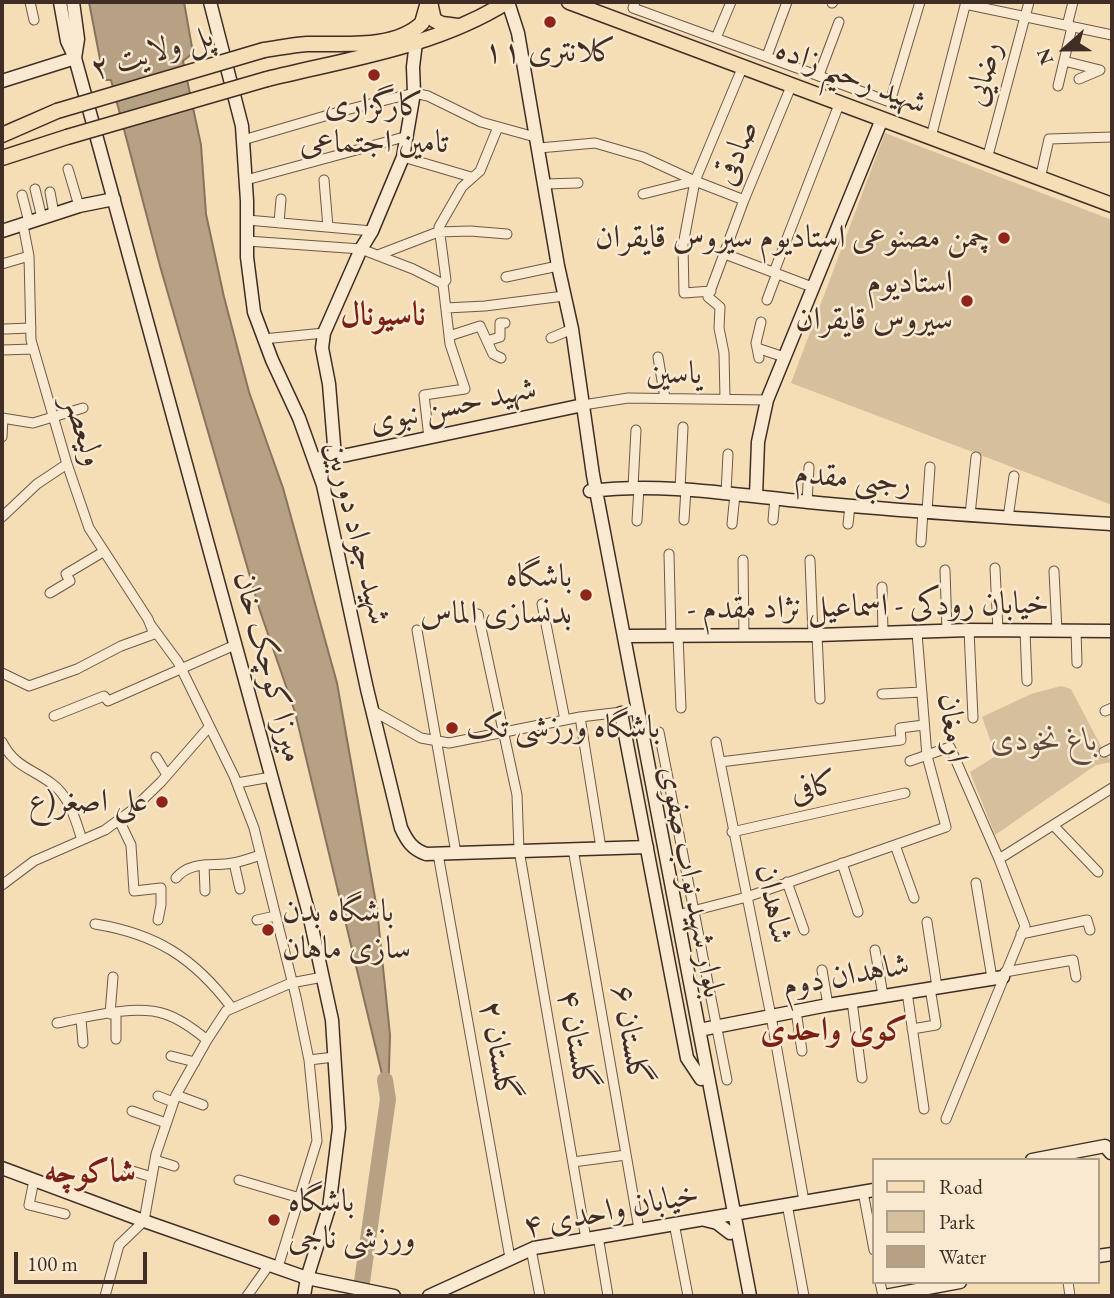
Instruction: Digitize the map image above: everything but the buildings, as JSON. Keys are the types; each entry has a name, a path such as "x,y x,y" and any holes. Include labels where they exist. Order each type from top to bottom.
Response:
{"main road":[{"path":"60,2 67,41 75,58"},
{"path":"73,2 78,39 75,58"},
{"name":"شهید جواد دوربین","path":"210,2 242,126 247,241 253,302 263,339 299,418 323,485 367,689 375,712 401,828 407,842 417,851 426,854 647,847"},
{"path":"429,2 434,20 462,27"},
{"name":"پل ولایت ۲","path":"2,135 57,111 264,50 304,44 380,41 405,34 422,23 429,2"},
{"name":"پل ولایت ۲","path":"2,158 267,79 441,35 462,27 507,2"},
{"name":"بلوار شهید نواب صفوی","path":"507,2 518,33 558,267 572,329 593,491 630,712 701,1079 750,1296"},
{"name":"شهید رحیم زاده","path":"569,2 1112,205"},
{"path":"335,457 329,384 322,348 324,332 361,249 372,231 403,157 414,93 416,42"},
{"path":"2,81 75,58"},
{"name":"میرزا کوچک خان","path":"75,58 309,914 332,1020 338,1128 329,1208 304,1296"},
{"path":"756,496 758,442 766,400 882,118"},
{"path":"2,231 79,206 114,199"},
{"name":"شهید حسن نبوی","path":"314,459 429,439 583,405"},
{"name":"رجبی مقدم","path":"593,491 636,487 683,489 850,506 1112,524"},
{"name":"بلوار شهید نواب صفوی","path":"593,491 624,636 630,712 677,915 699,1030 731,1215 730,1233 743,1296"},
{"name":"- خیابان رودکی - اسماعیل نژاد مقدم","path":"624,636 815,635 969,630 1112,631"},
{"path":"630,712 647,847 687,1058 701,1079"},
{"name":"شاهدان دوم","path":"699,1030 828,1004 1000,976"},
{"path":"1045,1158 1105,1146 1112,1157"},
{"path":"2,1168 307,1278 394,1296"},
{"name":"خیابان واحدی ۴","path":"429,1296 531,1249 869,1191"},
{"path":"702,1219 717,1223 730,1233"},
{"path":"884,1296 951,1284"}],"street":[{"path":"30,2 34,20"},
{"path":"635,2 633,8 890,102 920,2"},
{"path":"716,38 731,2"},
{"path":"766,56 786,2"},
{"name":"رضایی","path":"987,159 1029,2"},
{"path":"1058,86 1073,2"},
{"path":"931,137 966,3 1112,35"},
{"path":"819,75 839,22"},
{"path":"1064,61 1100,70 1079,79"},
{"path":"711,291 684,293 683,245 695,181 743,66"},
{"name":"صادقی","path":"711,291 744,200 792,84"},
{"path":"243,140 341,110 414,93 428,96 481,122 537,142 595,143 643,157 744,200"},
{"path":"767,300 840,102"},
{"path":"429,439 424,395 465,389 449,336 443,284 446,280 439,227 463,187 480,171 498,127"},
{"path":"246,180 408,135"},
{"path":"1040,179 1049,139 1112,137"},
{"path":"403,157 471,177"},
{"path":"68,169 79,206"},
{"path":"324,180 328,227"},
{"path":"643,194 695,181"},
{"path":"545,184 578,183"},
{"path":"35,189 37,220"},
{"path":"37,220 50,192"},
{"path":"22,195 37,220"},
{"path":"279,223 281,199"},
{"name":"ولیعصر","path":"2,673 29,686 77,669 121,646 154,634 89,528 52,418 33,349 31,328 30,256 37,220"},
{"path":"247,220 372,231"},
{"path":"377,255 438,232 508,234"},
{"path":"247,241 361,249 443,284"},
{"path":"726,254 812,287"},
{"path":"2,264 30,256"},
{"path":"506,277 558,267"},
{"path":"711,291 708,297 720,307 719,328 724,353 725,398"},
{"path":"446,308 564,296"},
{"path":"761,321 758,353 784,357"},
{"path":"486,341 500,337 500,323 505,323"},
{"path":"449,336 480,326 492,354 501,358"},
{"path":"5,329 31,328"},
{"path":"551,338 572,329"},
{"path":"263,339 324,332"},
{"path":"2,350 33,349"},
{"path":"658,357 665,398"},
{"name":"یاسین","path":"583,405 628,398 766,400"},
{"path":"2,437 2,418 33,423 83,408"},
{"path":"682,427 684,520"},
{"path":"636,430 637,520"},
{"path":"728,454 733,524"},
{"path":"970,515 975,457"},
{"path":"2,517 37,484 67,464"},
{"path":"807,502 809,467"},
{"path":"921,542 930,467"},
{"path":"1009,517 1014,476"},
{"path":"774,520 775,498"},
{"path":"848,524 850,506"},
{"path":"50,593 69,581 66,573 103,552"},
{"path":"669,554 681,708"},
{"path":"743,560 744,636"},
{"path":"810,560 820,699"},
{"path":"995,568 998,631"},
{"path":"945,570 947,631"},
{"path":"1054,571 1057,631"},
{"path":"881,587 883,633"},
{"path":"542,604 565,720"},
{"name":"گلستان ۴","path":"478,614 517,796 519,850 573,1162 608,1296"},
{"path":"150,624 181,668 237,783 254,828 309,1060 317,1141 300,1198 273,1266 247,1296"},
{"path":"417,630 456,853"},
{"path":"969,630 973,718"},
{"path":"1025,631 1027,681"},
{"path":"1076,631 1077,663"},
{"name":"ارمغان","path":"895,845 946,827 927,756 917,633"},
{"path":"54,716 104,696 107,701 235,645"},
{"path":"882,694 922,692"},
{"path":"375,712 421,738 449,743 580,717 630,712"},
{"path":"580,717 601,848"},
{"path":"720,762 901,740 900,729 925,725"},
{"path":"2,885 34,861 105,830 119,820 147,797 209,727"},
{"path":"659,732 726,1080"},
{"path":"2,742 12,759 58,789 67,802 82,840"},
{"name":"شاهدان","path":"716,742 771,1016 804,1201"},
{"path":"910,761 950,747 999,859 1024,926 1000,976 946,1119"},
{"path":"156,757 167,775"},
{"path":"237,783 271,777"},
{"path":"999,859 1109,790 1112,801"},
{"name":"کافی","path":"733,832 905,793"},
{"path":"119,820 131,845 134,891 161,888 158,920"},
{"path":"1053,825 1098,872"},
{"path":"677,915 747,897 895,845 914,898"},
{"name":"گلستان ۶","path":"573,849 639,1229"},
{"name":"گلستان ۲","path":"438,854 510,1258"},
{"path":"176,878 186,869 234,863 261,855"},
{"path":"234,863 240,889"},
{"path":"842,863 858,912"},
{"path":"204,865 205,891"},
{"path":"787,882 804,930"},
{"path":"976,883 1000,976"},
{"path":"257,920 275,916"},
{"path":"1021,934 1087,920 1090,930"},
{"path":"912,1029 936,1025 926,922"},
{"path":"94,924 143,935 161,944 206,975 232,1008"},
{"path":"875,950 883,995"},
{"path":"1000,976 1073,960 1076,977"},
{"path":"822,970 828,1004"},
{"path":"105,1296 119,1245 144,1221 155,1160 174,1098 226,1011 291,983 323,977"},
{"path":"113,978 116,1039"},
{"path":"907,992 924,1108"},
{"path":"852,1000 862,1078"},
{"path":"57,1023 143,1010 166,1014 194,1029 207,1040"},
{"path":"796,1011 802,1051"},
{"path":"81,1018 83,1043"},
{"path":"171,1056 195,1062"},
{"path":"309,1060 334,1058"},
{"path":"158,1096 203,1105"},
{"path":"132,1111 166,1123"},
{"path":"573,1162 626,1155"},
{"path":"155,1160 174,1166"},
{"path":"129,1170 152,1177"},
{"path":"34,1180 29,1205 65,1214"},
{"path":"239,1180 300,1198"},
{"path":"869,1191 872,1226"},
{"path":"787,1204 804,1296"},
{"path":"674,1223 688,1296"},
{"path":"531,1249 540,1296"}],"green space":[{"name":"استادیوم سیروس قایقران","path":"885,133 1112,220 1112,505 791,383"},
{"name":"باغ نخودی","path":"1061,686 1071,689 1112,762 1096,765 995,835 970,772 996,756 982,717 1031,694"}],"water":[{"path":"89,2 184,2 193,53 183,61 201,145 206,214 224,297 249,392 283,488 337,683 377,909 390,1035 388,1099 295,712 260,611 160,266 111,80 104,80"}],"waterway":[{"path":"360,1296 388,1099 385,1080"}],"place":[{"name":"کلانتری ۱۱","path":"550,22"},
{"name":"کارگزاری تامین اجتماعی","path":"374,75"},
{"name":"چمن مصنوعی استادیوم سیروس قایقران","path":"1004,238"},
{"name":"استادیوم سیروس قایقران","path":"967,301"},
{"name":"باشگاه بدنسازی الماس","path":"586,595"},
{"name":"باشگاه ورزشی تک","path":"452,728"},
{"name":"علی اصغر(ع","path":"162,802"},
{"name":"باشگاه بدن سازی ماهان","path":"268,930"},
{"name":"باشگاه ورزشی ناجی","path":"274,1220"}],"district":[{"name":"ناسیونال","path":"383,316"},
{"name":"کوی واحدی","path":"834,1031"},
{"name":"شاکوچه","path":"90,1173"}]}
